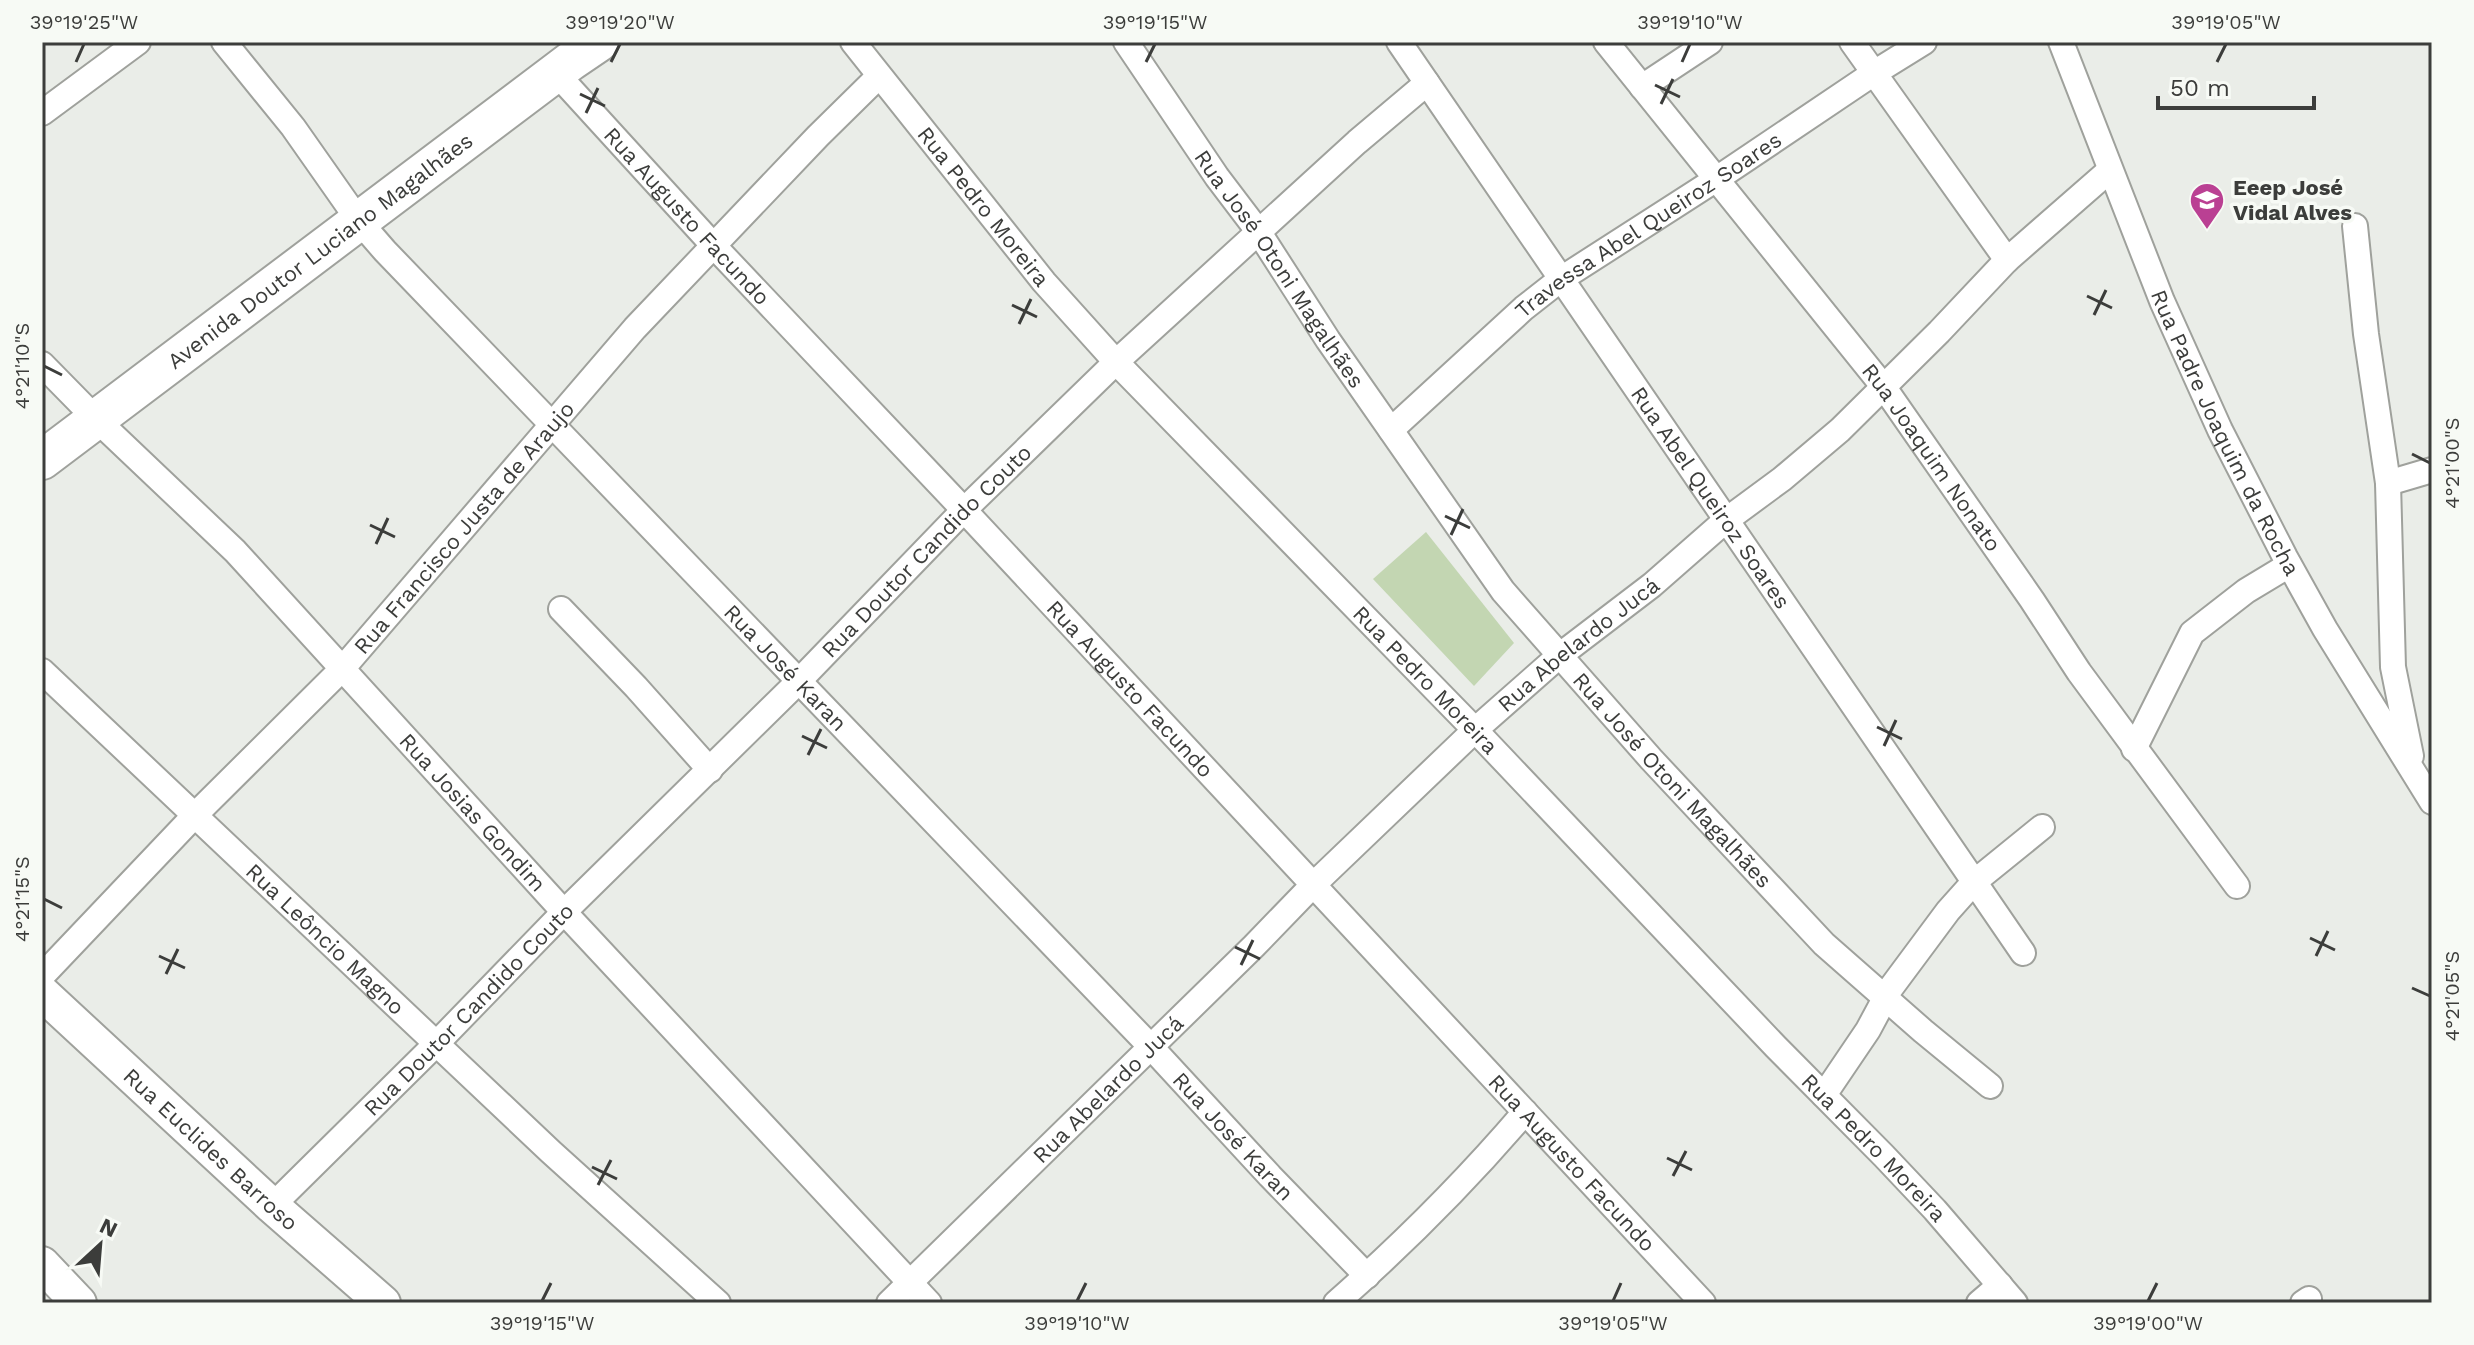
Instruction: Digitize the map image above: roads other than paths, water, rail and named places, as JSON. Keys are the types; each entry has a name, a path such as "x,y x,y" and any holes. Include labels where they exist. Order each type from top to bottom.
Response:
{"main road":[{"name":"Avenida Doutor Luciano Magalhães","path":"42,460 359,221 571,54"}],"street":[{"path":"42,113 138,42"},
{"name":"Rua José Karan","path":"224,42 293,127 359,221 385,251 1150,1046 1367,1276"},
{"name":"Rua Pedro Moreira","path":"853,42 1044,282 1116,362 1475,730 1935,1210 2007,1294"},
{"name":"Rua José Otoni Magalhães","path":"1126,42 1503,591 1824,944 1990,1086"},
{"name":"Rua Abel Queiroz Soares","path":"1399,42 2023,953"},
{"name":"Rua Joaquim Nonato","path":"1606,42 1883,386 2079,672 2237,886"},
{"path":"1642,87 1710,42"},
{"path":"1852,42 2007,260"},
{"name":"Travessa Abel Queiroz Soares","path":"1391,430 1524,308 1561,279 1924,42"},
{"name":"Rua Padre Joaquim da Rocha","path":"2061,42 2162,301 2220,430 2325,629 2432,802"},
{"name":"Rua Augusto Facundo","path":"571,54 713,245 1703,1303"},
{"name":"Rua Francisco Justa de Araujo","path":"42,976 195,815 343,668 635,328 879,76"},
{"name":"Rua Doutor Candido Couto","path":"272,1206 798,682 964,510 1116,362 1357,142 1427,83"},
{"name":"Rua Abelardo Jucá","path":"889,1303 1312,886 1475,730 1559,656 1652,585 1725,521 1782,479 1840,430 2007,260 2110,170"},
{"path":"2355,226 2366,334 2388,483 2393,667 2415,773"},
{"name":"Rua Josias Gondim","path":"42,364 235,551 564,912 929,1303"},
{"path":"2388,483 2432,470"},
{"path":"2134,749 2192,633 2246,591 2289,565"},
{"path":"561,609 710,770"},
{"name":"Rua Leôncio Magno","path":"42,671 551,1152 718,1303"},
{"path":"1824,1095 1868,1030 1885,997 1948,911 1973,883 2042,827"},
{"name":"Rua Euclides Barroso","path":"42,993 272,1206 383,1303"},
{"path":"1336,1303 1367,1276 1488,1154 1525,1112"},
{"path":"42,1264 79,1303"},
{"path":"1979,1303 2007,1294"}],"place":[{"name":"Eeep José Vidal Alves","path":"2207,231"}]}
